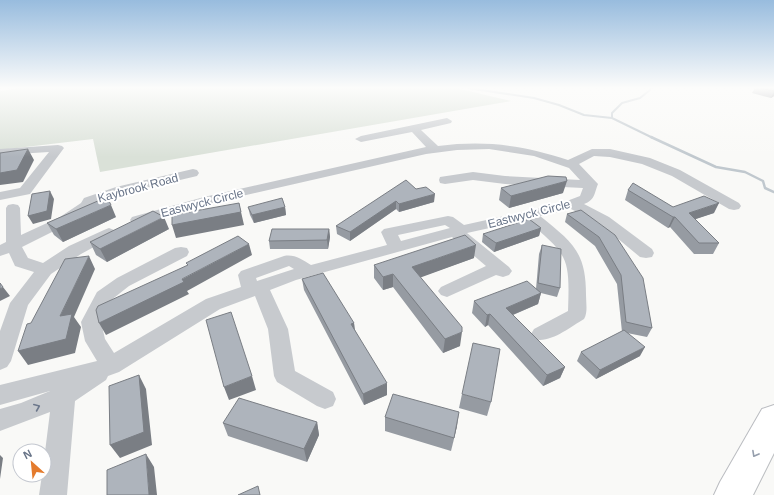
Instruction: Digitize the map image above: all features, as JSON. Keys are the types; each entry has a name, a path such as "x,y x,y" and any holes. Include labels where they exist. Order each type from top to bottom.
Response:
{"highway":[{"path":"733,495 774,420"}],"street":[{"path":"360,139 447,121"},
{"path":"414,128 435,150"},
{"path":"514,150 527,139"},
{"name":"Eastwyck Circle","path":"0,361 19,303 45,270 75,250 139,219 315,176 435,150 457,147 489,146 536,153 573,165 591,184 586,199 572,204 459,231 310,271 290,260 247,275 256,288"},
{"path":"0,152 58,148 25,191 0,196"},
{"path":"569,164 592,152 610,153 646,161 676,173 734,206"},
{"name":"Kaybrook Road","path":"7,248 65,220 86,206 89,201 121,190 193,173"},
{"path":"445,180 473,176 505,180 591,184"},
{"path":"572,204 604,220 646,253"},
{"path":"13,208 7,248 21,262 45,270"},
{"path":"529,215 559,240 573,256 577,272 577,314 541,334"},
{"path":"447,292 501,269 459,231"},
{"path":"111,366 95,341 91,322 103,297 123,282 181,252"},
{"path":"0,420 23,413 64,387 111,366 213,304 256,288 278,329 285,376 325,399"},
{"path":"0,395 64,387"},
{"path":"54,495 64,387"}],"shaded area":[{"path":"0,111 453,111 100,172 93,139 0,150"}],"building":[{"path":"28,149 17,170 0,173 0,153"},
{"path":"548,176 566,177 567,181 511,196 501,188"},
{"path":"406,180 416,189 426,187 435,194 399,204 396,201 350,232 336,226"},
{"path":"633,183 673,207 704,196 719,203 689,213 719,243 699,243 675,217 628,190"},
{"path":"50,191 47,211 28,216 32,194"},
{"path":"107,197 111,205 56,229 47,223"},
{"path":"282,198 285,207 252,215 248,207"},
{"path":"239,203 241,212 172,225 172,215"},
{"path":"581,210 615,235 643,278 652,328 626,322 621,275 599,237 567,214"},
{"path":"153,211 164,217 100,249 90,242"},
{"path":"529,219 541,228 496,243 483,234"},
{"path":"272,229 329,229 327,240 269,241"},
{"path":"465,235 476,245 412,267 462,327 462,332 445,339 393,274 383,277 374,265"},
{"path":"238,236 249,244 182,279 184,282 99,323 96,310 98,306 188,265 186,263"},
{"path":"542,245 561,249 560,288 538,283"},
{"path":"89,256 60,316 72,314 66,339 18,351 27,324 31,323 65,259"},
{"path":"323,273 354,323 351,324 387,383 363,394 302,279"},
{"path":"527,281 541,293 506,308 565,367 547,375 490,314 487,315 474,301"},
{"path":"231,312 252,376 224,387 206,320"},
{"path":"624,330 645,347 600,370 581,352"},
{"path":"473,343 500,349 491,402 462,394"},
{"path":"139,375 144,432 110,445 109,386"},
{"path":"393,394 459,412 454,438 385,417"},
{"path":"239,398 317,422 304,449 223,423"},
{"path":"146,454 149,495 107,495 107,470"},
{"path":"258,486 260,495 238,495"}],"waterway":[{"path":"574,111 584,115 612,118"},
{"path":"612,118 612,113 614,111"},
{"path":"612,118 653,138"},
{"path":"651,137 716,167 745,172 763,181 765,188 774,192"}]}
